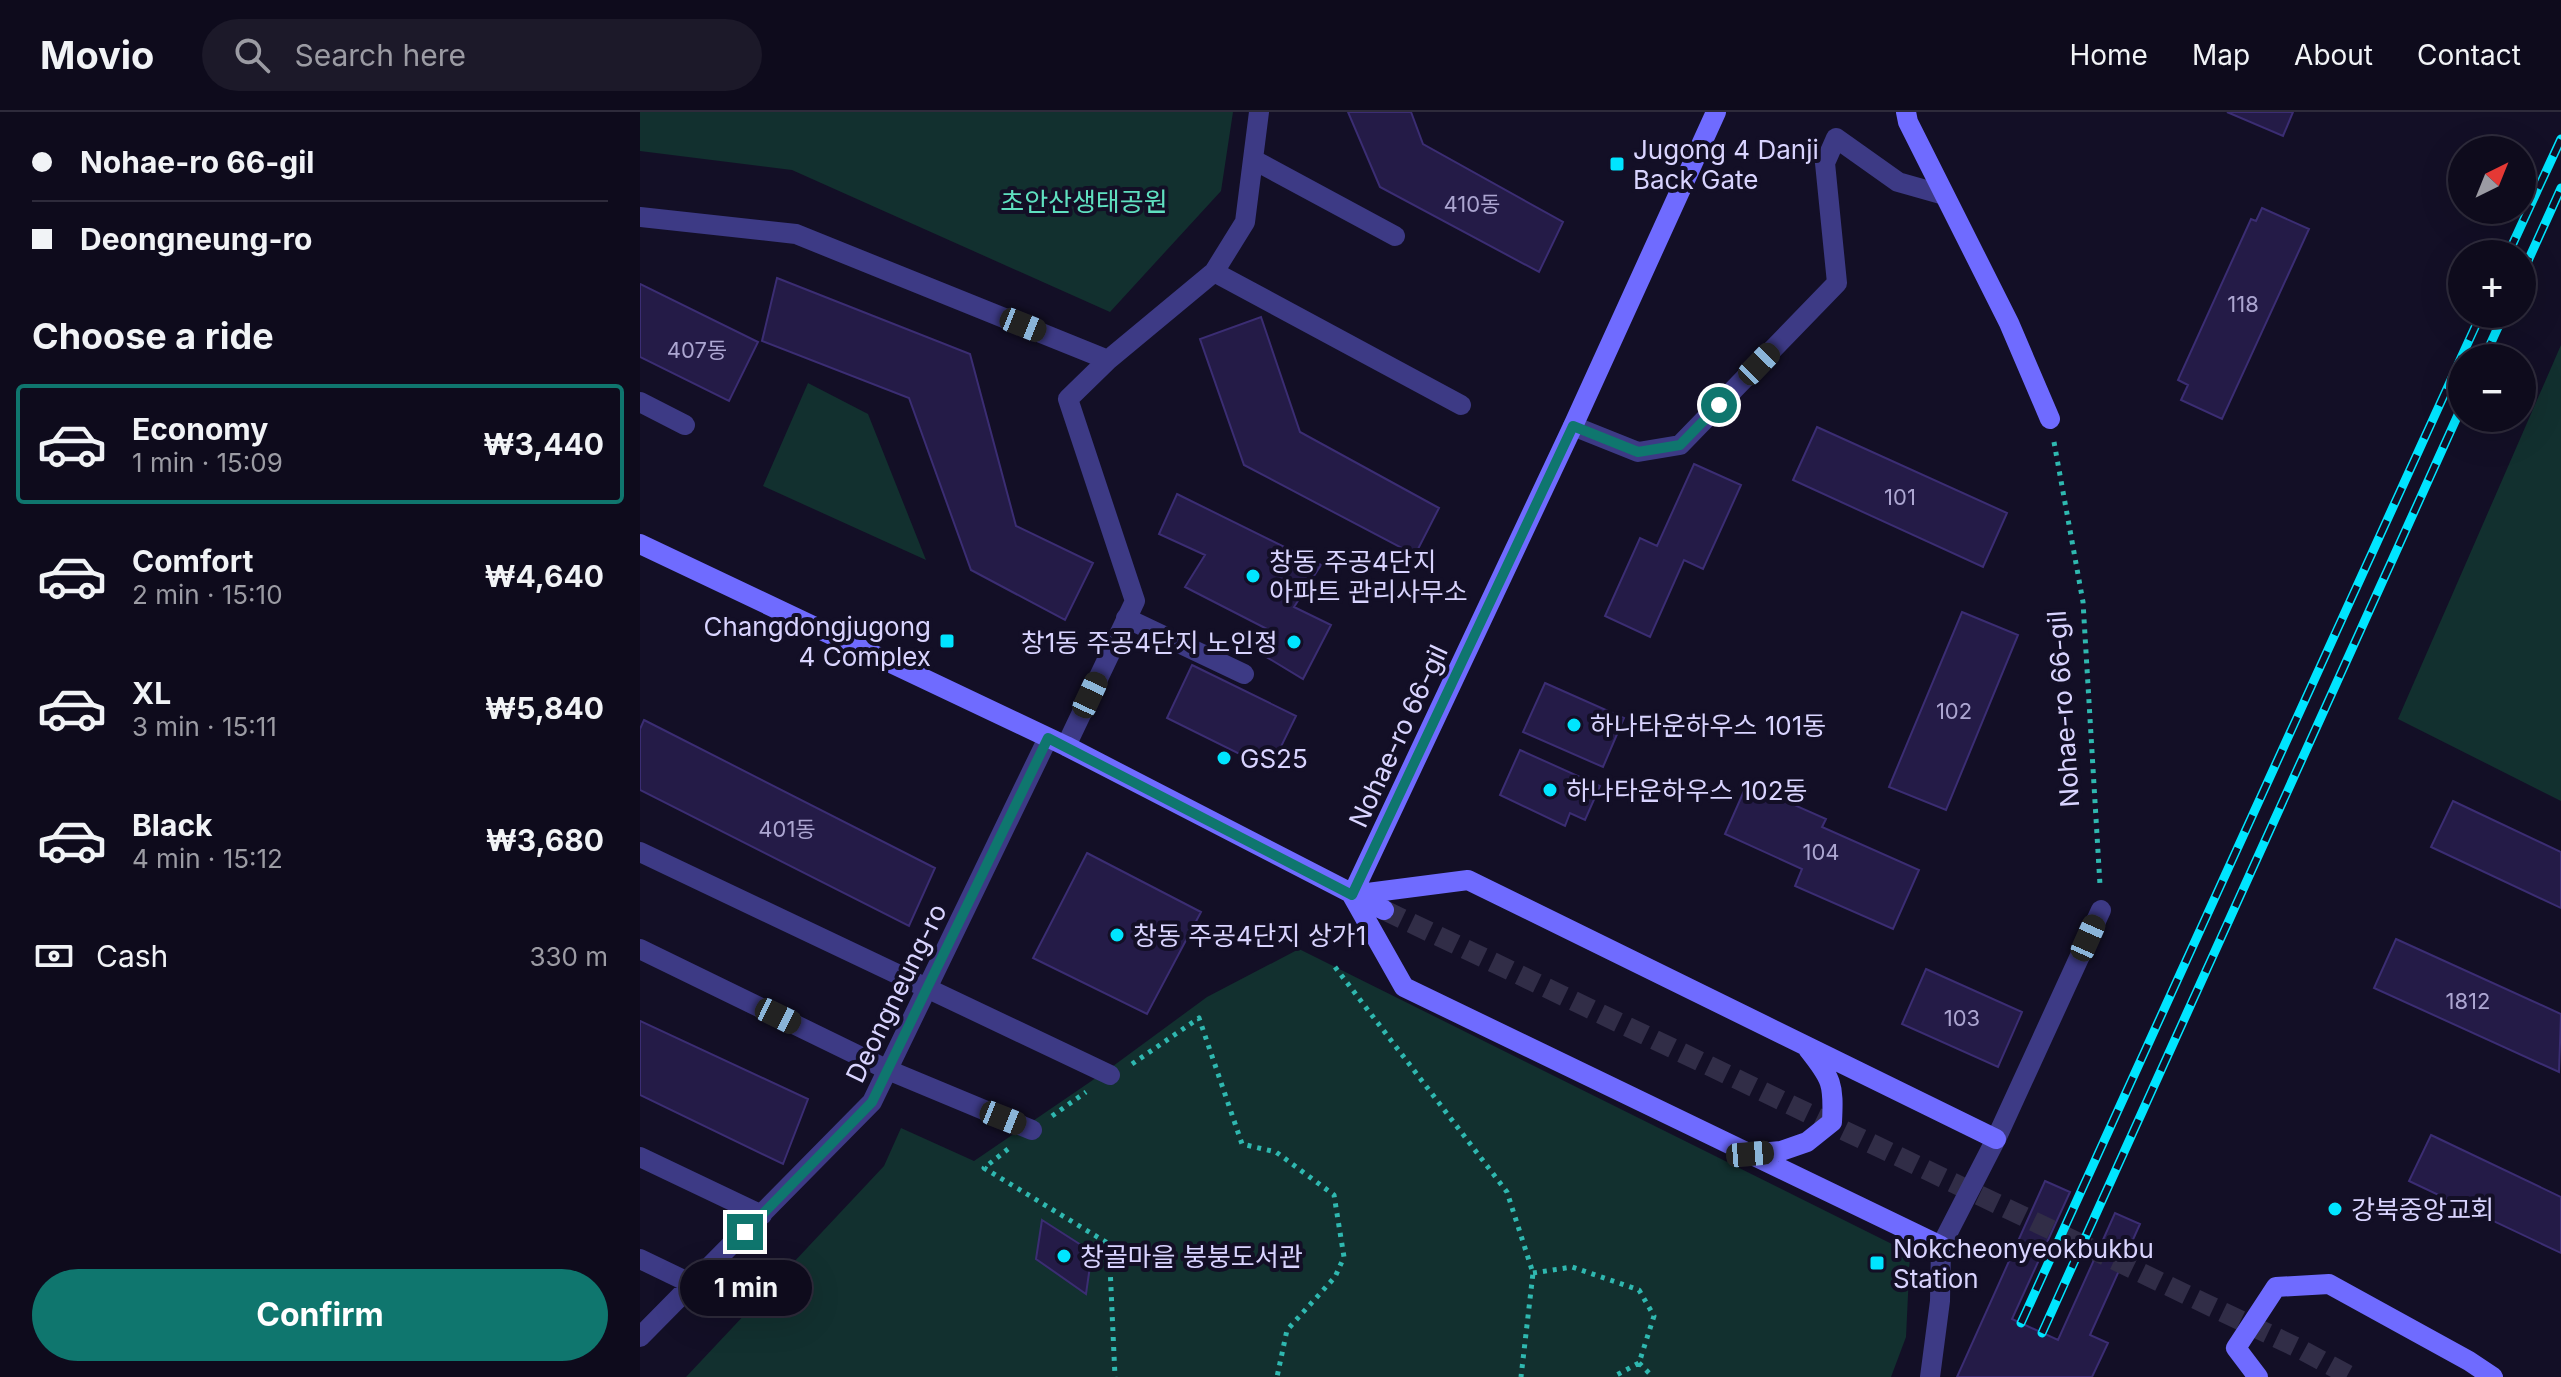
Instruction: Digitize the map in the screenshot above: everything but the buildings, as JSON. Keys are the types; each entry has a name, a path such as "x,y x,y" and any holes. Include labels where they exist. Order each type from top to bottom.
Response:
{"main road":[{"name":"Nohae-ro 66-gil","path":"1352,895 1573,426 1716,112"},
{"path":"1906,112 1908,122 2009,323 2050,419"},
{"path":"640,544 1057,742 1384,910"},
{"path":"1352,895 1468,880 1996,1139"},
{"path":"1352,895 1404,987 1941,1246"},
{"path":"1750,1154 1781,1151 1807,1142 1832,1122 1834,1089 1823,1067 1804,1045"},
{"path":"2258,1377 2236,1348 2276,1287 2329,1284 2493,1377"}],"street":[{"path":"1244,674 1126,618 1135,601 1068,399 1108,360 1214,272 1245,222 1259,112"},
{"path":"1573,426 1638,452 1680,445 1837,283 1825,163 1836,138 1898,182 1944,195"},
{"path":"1254,160 1395,236"},
{"path":"640,217 796,234 1108,360"},
{"path":"1214,272 1461,405"},
{"path":"640,402 685,425"},
{"name":"Deongneung-ro","path":"640,1337 872,1102 927,989 1126,618"},
{"path":"640,852 1110,1075"},
{"path":"1930,1377 1940,1301 1941,1246 1996,1139 2101,910"},
{"path":"640,949 888,1070 1032,1130"},
{"path":"640,1157 762,1215"},
{"path":"640,1259 692,1284"}],"path":[{"name":"Nohae-ro 66-gil","path":"2050,419 2083,602 2101,910"},
{"path":"1335,967 1507,1192 1533,1273 1521,1377"},
{"path":"1199,1018 1242,1144 1276,1152 1334,1195 1344,1257 1335,1277 1287,1330 1277,1377"},
{"path":"1032,1130 984,1168 1109,1244 1115,1377"},
{"path":"1533,1273 1572,1267 1639,1290 1654,1316 1639,1363 1613,1377"},
{"path":"1639,1363 1653,1377"}],"green space":[{"name":"초안산생태공원","path":"640,112 1233,112 1221,191 1110,312 792,170 640,151"},
{"path":"2561,345 2561,801 2398,719 2523,432 2536,432 2536,402"},
{"path":"808,383 868,414 926,560 763,486"},
{"path":"1299,949 1910,1253 1906,1337 1891,1377 686,1377 884,1166 901,1128 974,1161 1109,1069 1207,997"}],"tunnel":[{"path":"1384,910 2300,1349 2352,1377"}],"railway":[{"path":"2514,240 2561,139"},
{"path":"2536,243 2561,188"},
{"path":"2021,1323 2475,328"},
{"path":"2490,344 2498,328"},
{"path":"2042,1333 2450,432"}],"place":[{"name":"Jugong 4 Danji Back Gate","path":"1617,164"},
{"name":"창동 주공4단지 아파트 관리사무소","path":"1253,576"},
{"name":"Changdongjugong 4 Complex","path":"947,641"},
{"name":"창1동 주공4단지 노인정","path":"1294,642"},
{"name":"하나타운하우스 101동","path":"1574,725"},
{"name":"GS25","path":"1224,758"},
{"name":"하나타운하우스 102동","path":"1550,790"},
{"name":"창동 주공4단지 상가1","path":"1117,935"},
{"name":"강북중앙교회","path":"2335,1209"},
{"name":"창골마을 붕붕도서관","path":"1064,1256"},
{"name":"Nokcheonyeokbukbu Station","path":"1877,1263"}],"route":[{"path":"745,1232 872,1102 1048,738 1352,895 1573,426 1638,452 1680,445 1719,405"}]}
